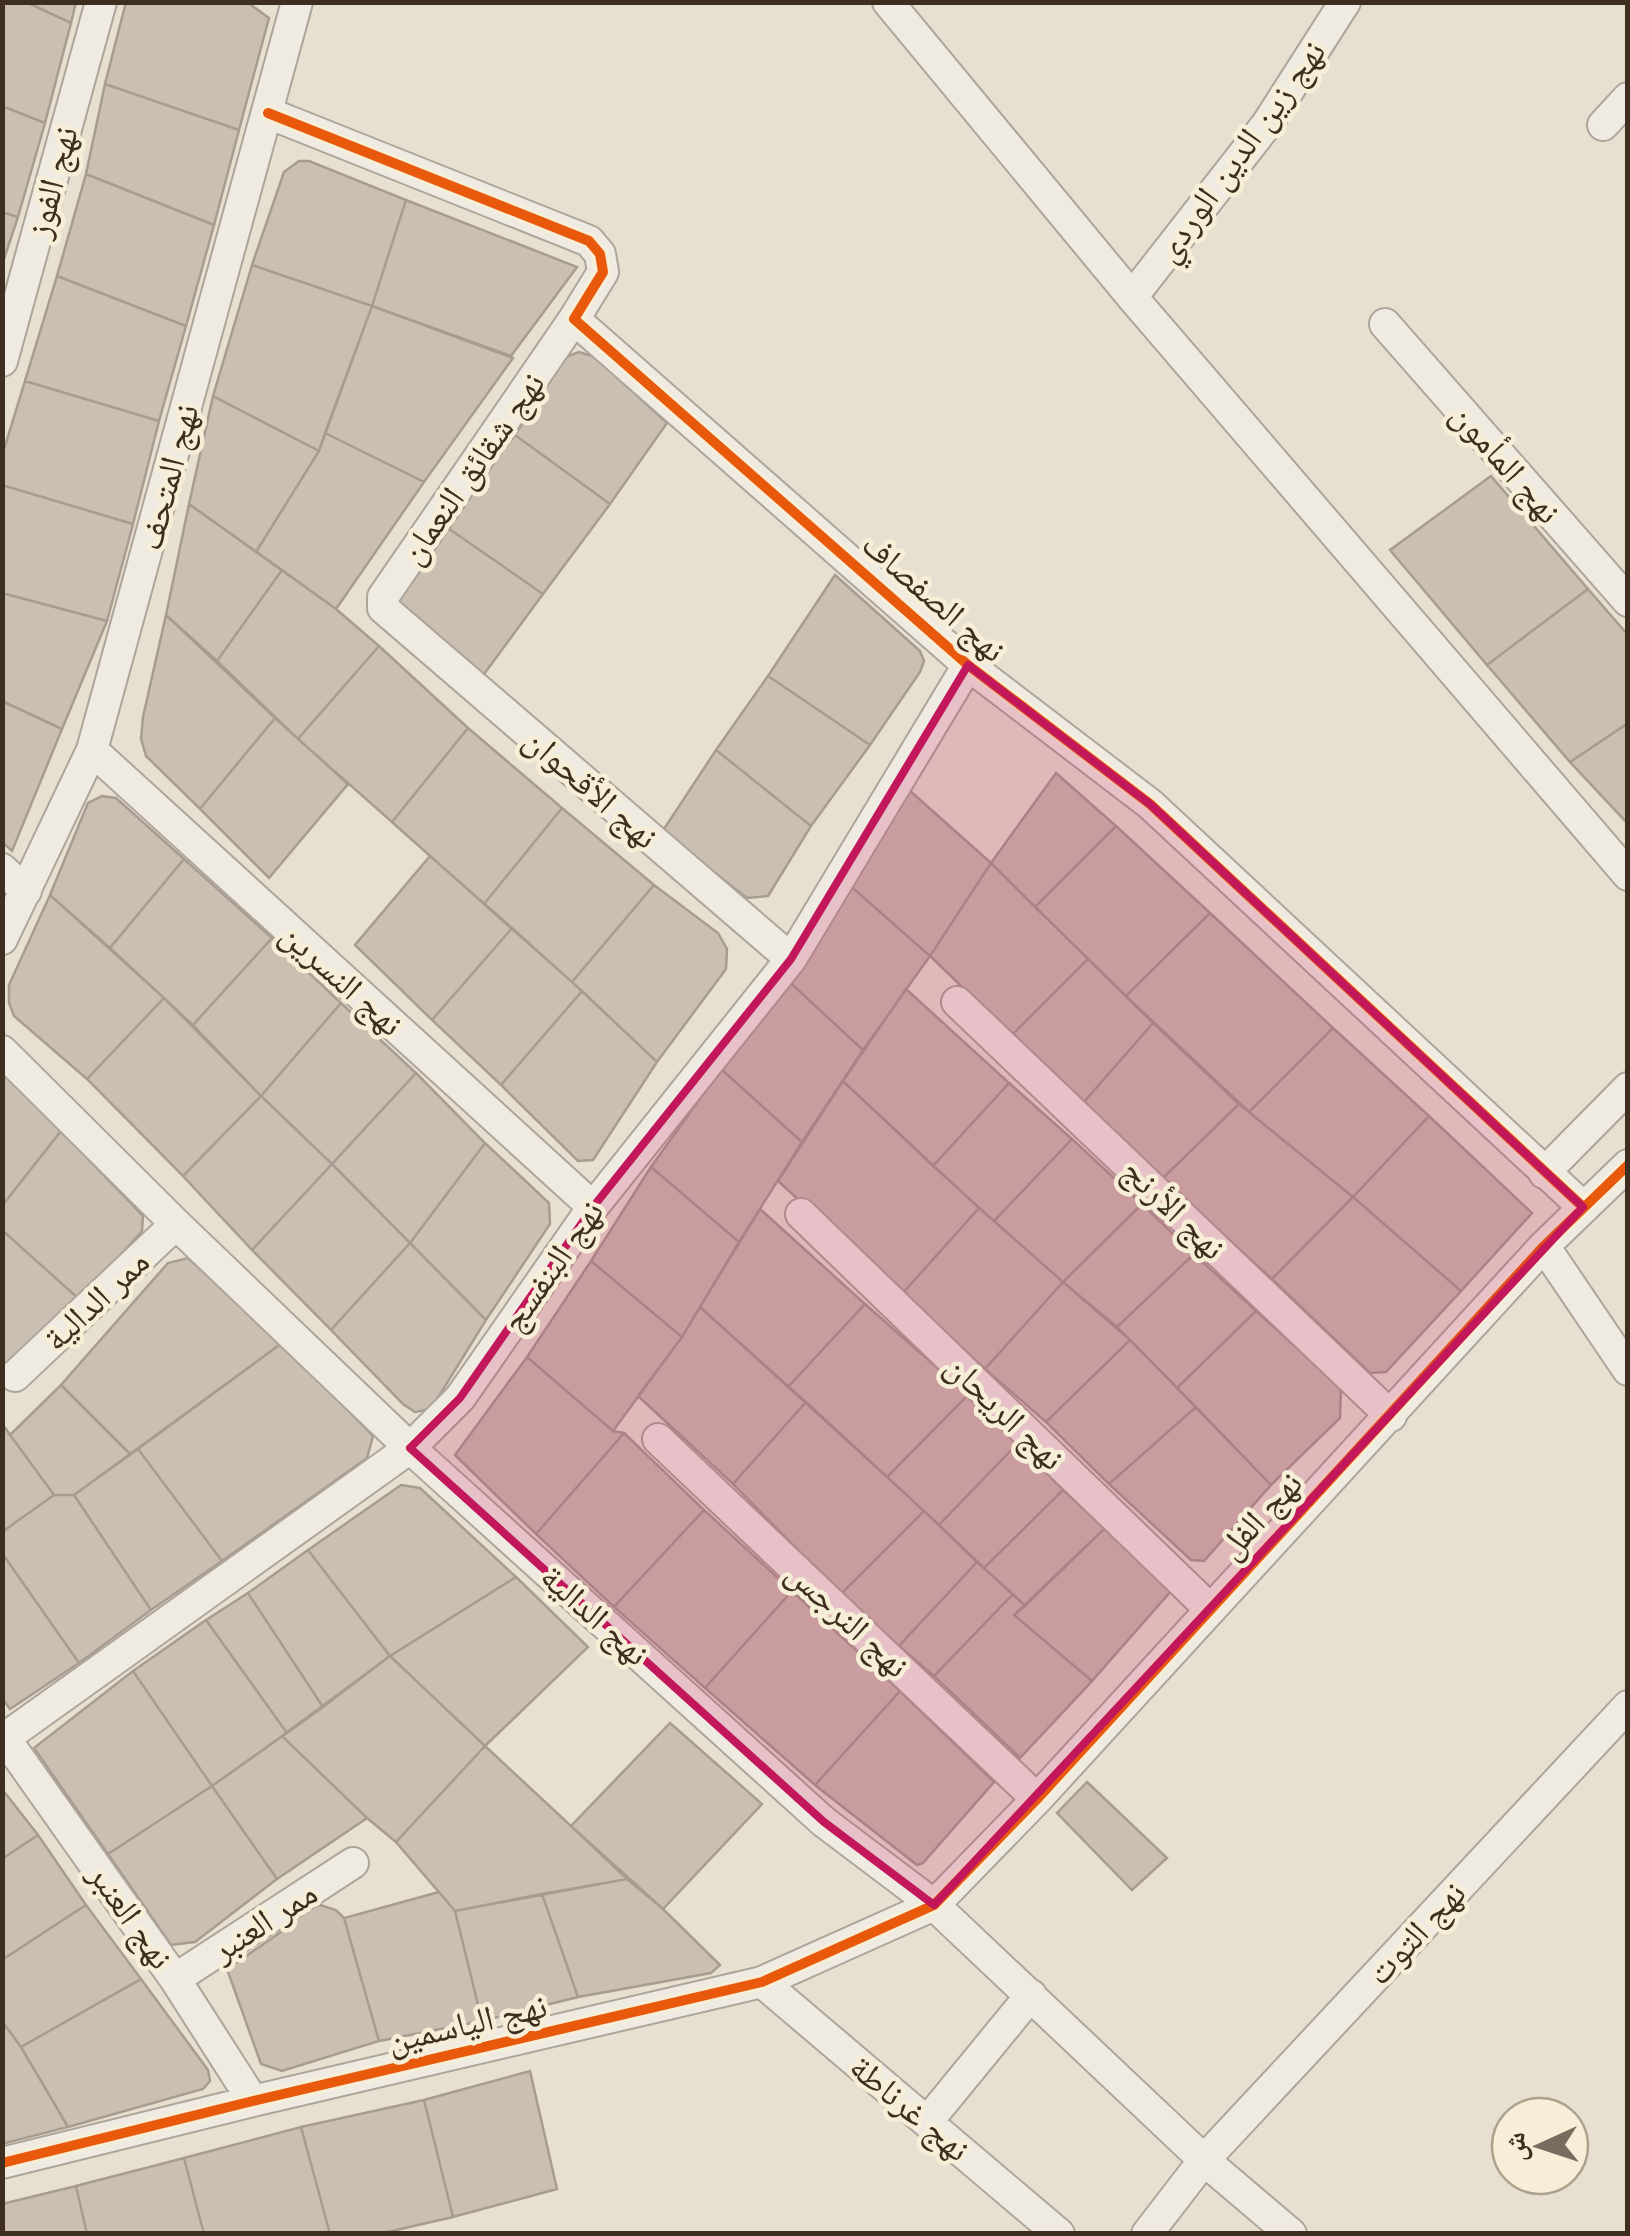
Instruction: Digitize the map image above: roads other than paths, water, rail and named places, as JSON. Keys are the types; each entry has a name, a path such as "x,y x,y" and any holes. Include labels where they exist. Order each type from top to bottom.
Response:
{"street":[{"name":"نهج الفوز","path":"2,361 102,2"},
{"name":"نهج المتحف","path":"2,939 92,750 297,2"},
{"path":"888,2 1132,298 1628,876"},
{"name":"نهج زين الدين الوردي","path":"1132,298 1267,124 1345,2"},
{"path":"1604,125 1628,98"},
{"path":"268,113 588,241 600,254 603,272 574,319"},
{"name":"نهج شقائق النعمان","path":"391,618 383,608 382,597 574,319"},
{"name":"نهج الصفصاف","path":"574,319 968,664 1150,804 1583,1206"},
{"name":"نهج المأمون","path":"1386,324 1628,601"},
{"name":"نهج الأقحوان","path":"391,618 790,959"},
{"name":"نهج البنفسج","path":"4,1738 410,1448 460,1398 593,1207 790,959 968,664"},
{"name":"نهج النسرين","path":"92,750 593,1207"},
{"path":"2,868 26,891"},
{"name":"نهج الأرنج","path":"957,1002 1390,1416"},
{"name":"نهج الدالية","path":"2,1051 410,1448 824,1822 934,1905 1204,2160 1291,2234"},
{"path":"1544,1173 1628,1088"},
{"name":"نهج الفل","path":"934,1905 1037,1799 1544,1246 1628,1165"},
{"name":"نهج الريحان","path":"801,1214 1210,1609"},
{"name":"ممر الدالية","path":"16,1376 176,1224"},
{"path":"1544,1246 1628,1370"},
{"name":"نهج النرجس","path":"658,1439 1037,1799"},
{"name":"نهج التوت","path":"1146,2234 1204,2160 1628,1706"},
{"name":"نهج العنبر","path":"4,1738 175,1979 253,2102"},
{"name":"ممر العنبر","path":"175,1979 353,1863"},
{"name":"نهج الياسمين","path":"2,2163 762,1982 934,1905"},
{"name":"نهج غرناطة","path":"762,1982 1059,2234"},
{"path":"927,2122 1031,1996"}]}
